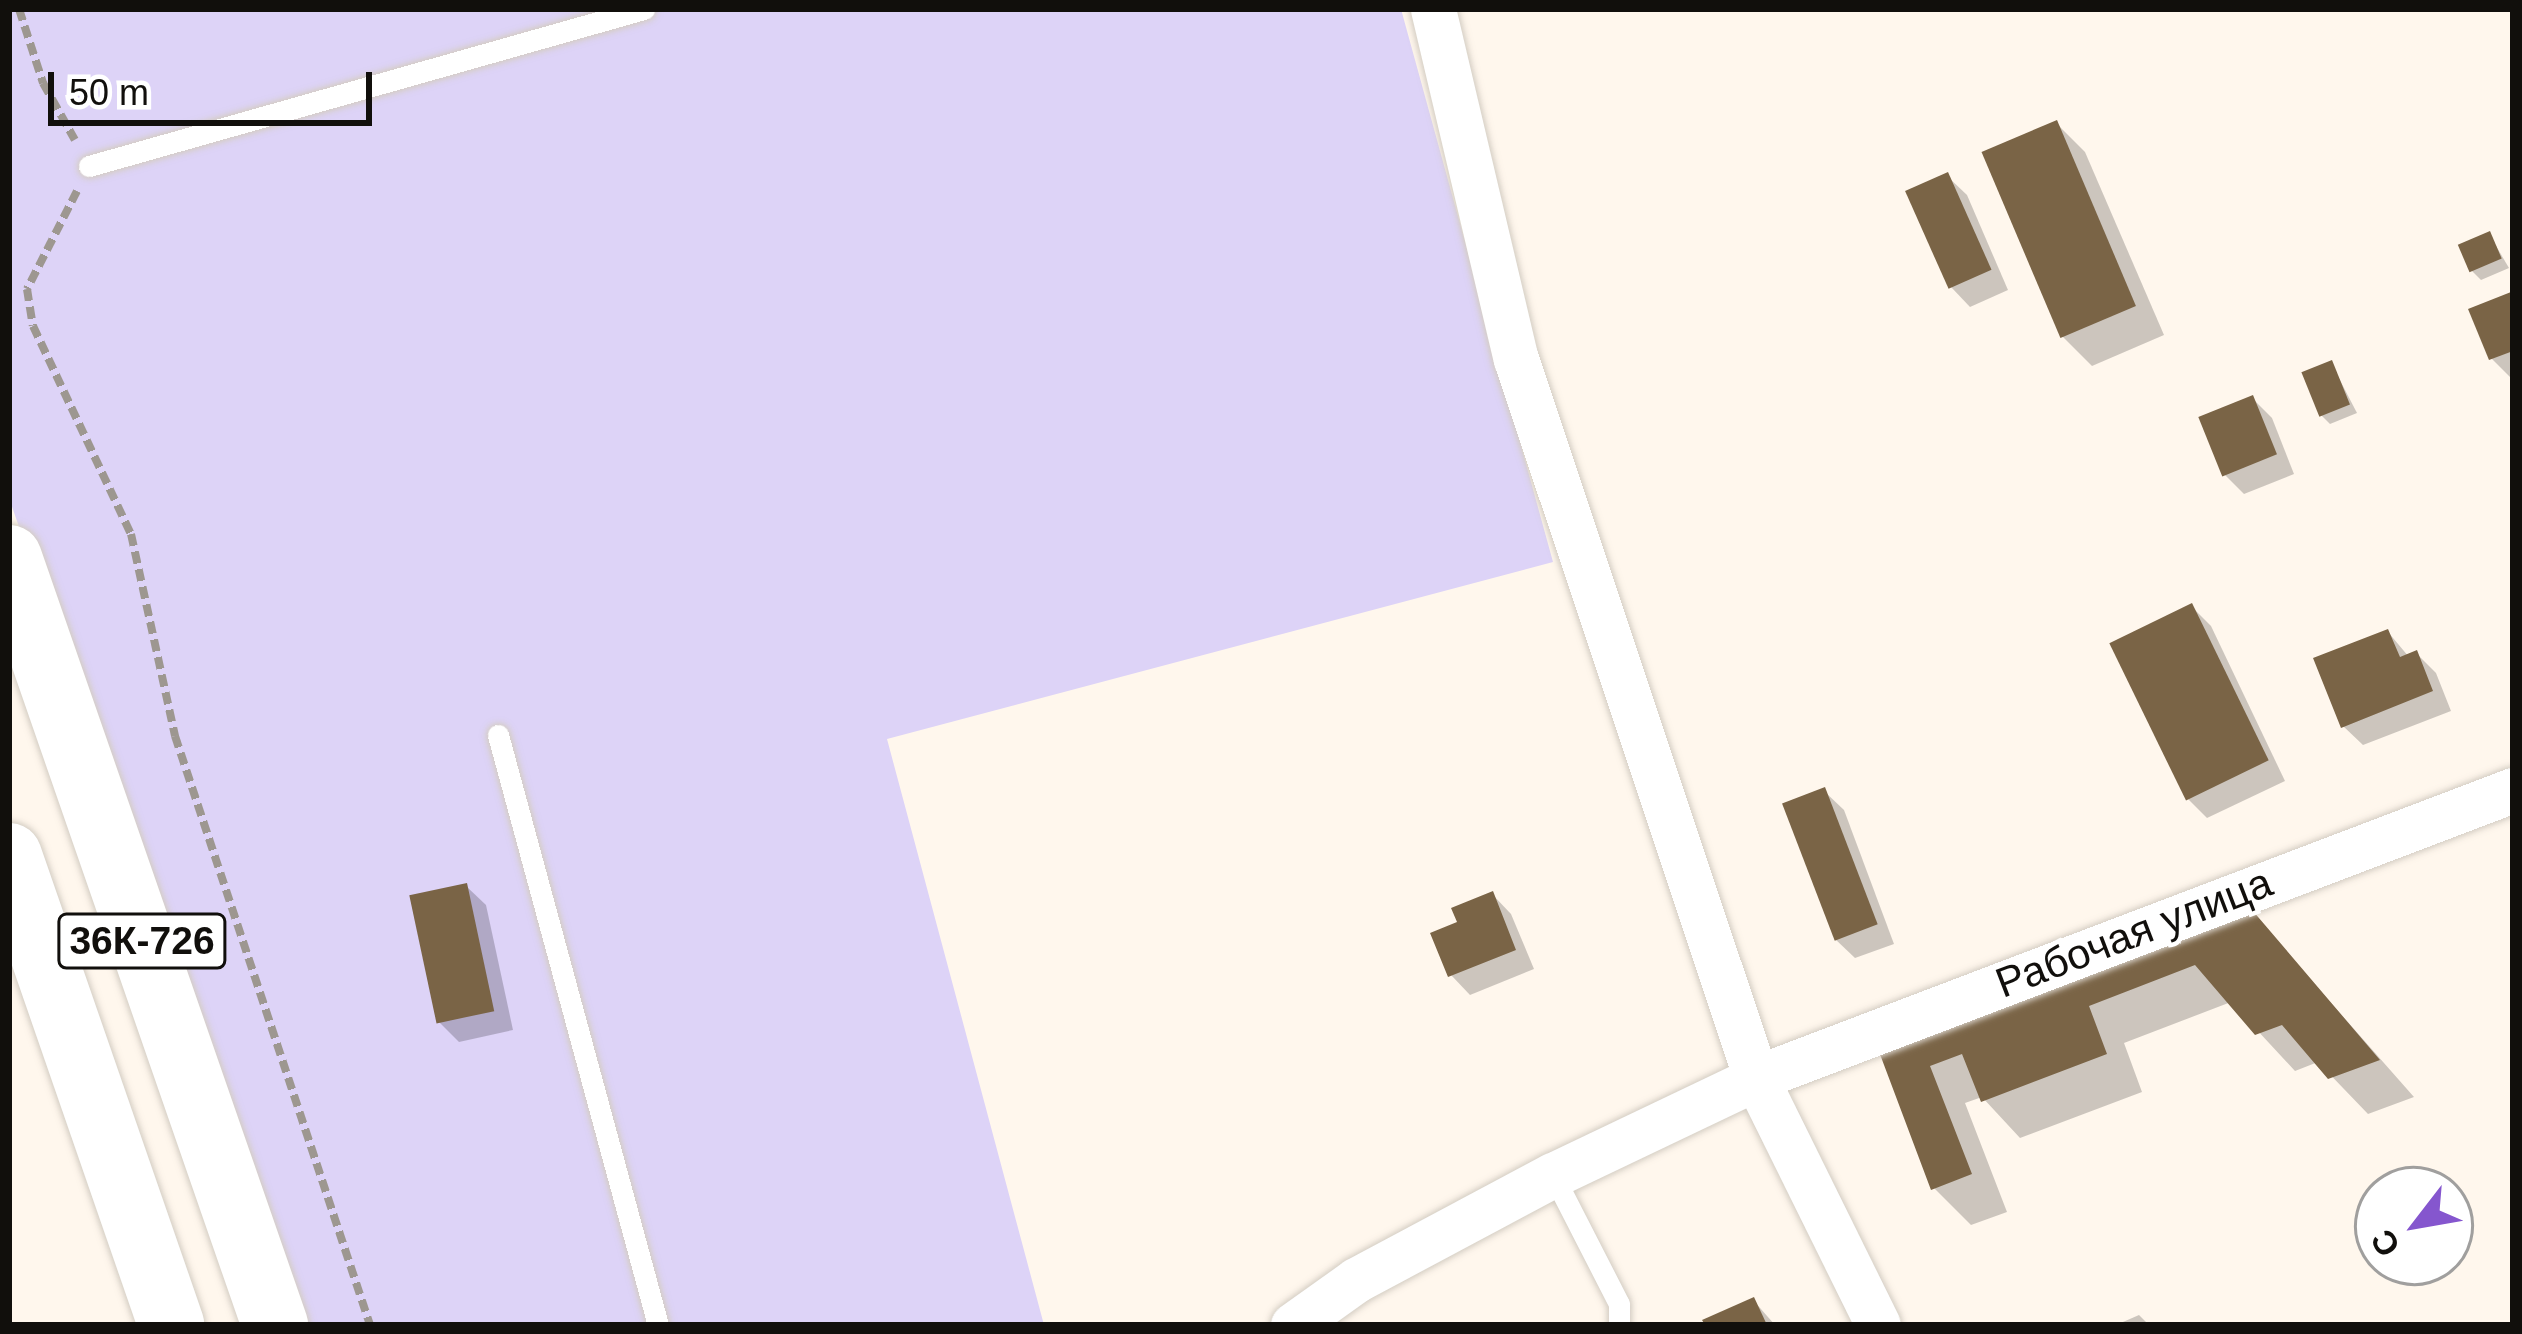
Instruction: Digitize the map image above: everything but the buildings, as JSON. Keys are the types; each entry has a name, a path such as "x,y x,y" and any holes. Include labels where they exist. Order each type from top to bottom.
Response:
{"main road":[{"name":"36К-726","path":"9,558 275,1325"},
{"name":"36К-726","path":"9,856 171,1325"}],"street":[{"path":"1432,9 1516,359 1756,1078 1878,1325"},
{"name":"Рабочая улица","path":"1293,1325 1356,1280 1553,1174 1756,1078 2513,790"}],"lane":[{"path":"89,166 644,9"},
{"path":"498,735 658,1325"},
{"path":"1553,1174 1619,1304 1619,1325"}],"path":[{"path":"19,9 43,83 89,166 27,289 33,326 131,534 176,736 370,1325"}],"shaded area":[{"path":"9,9 1401,9 1553,562 887,739 1044,1325 296,1325 9,498"}]}
